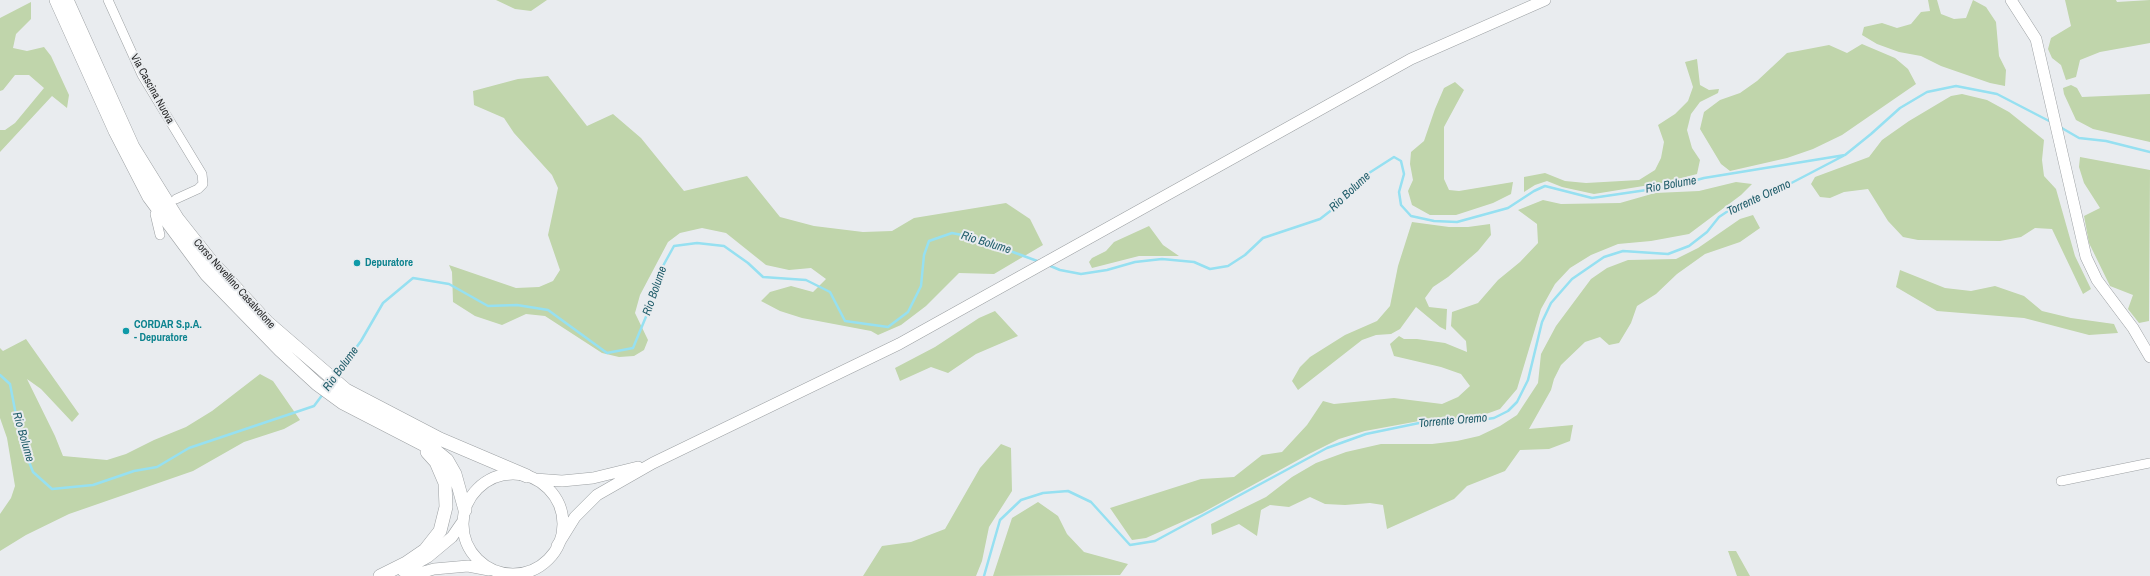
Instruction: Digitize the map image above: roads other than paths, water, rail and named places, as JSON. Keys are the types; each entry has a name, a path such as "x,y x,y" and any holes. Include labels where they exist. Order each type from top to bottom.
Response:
{"highway":[{"name":"Corso Novellino Casalvolone","path":"56,0 115,131 148,197 206,274 280,350 320,378 440,439 531,477"},
{"name":"Corso Novellino Casalvolone","path":"67,0 133,147 177,218 211,261 343,403 418,441 436,451 447,460 455,474 464,515"},
{"path":"380,576 406,563 425,550 440,531 444,519 446,507 445,483 436,462 418,441"}],"main road":[{"path":"409,576 434,569 468,566 507,573 531,570 542,564 551,556 575,517 597,495 653,464 900,344 1411,59 1545,0"},
{"path":"2011,0 2036,39 2045,72 2062,158 2086,258 2097,280 2133,328 2150,357"},
{"path":"394,576 428,557 452,536 474,493 489,480 508,475 562,481 593,478 653,464"},
{"path":"531,477 545,486 554,496 560,508 562,527 557,546"},
{"path":"464,515 464,534 474,556 495,570"}],"street":[{"name":"Via Cascina Nuova","path":"108,0 142,75 202,174 203,184 198,189 176,199"},
{"path":"155,214 160,235"},
{"path":"2061,481 2150,463"}],"waterway":[{"name":"Torrente Oremo","path":"984,576 1000,520 1021,500 1043,493 1068,491 1091,502 1130,545 1155,541 1327,448 1366,434 1424,422 1466,422 1494,418 1508,411 1517,402 1528,380 1542,322 1551,303 1572,279 1604,257 1623,251 1668,254 1689,246 1707,232 1719,217 1734,207 1778,190 1845,155 1900,108 1927,92 1956,86 1997,94 2051,122"},
{"name":"Torrente Oremo","path":"2060,127 2079,138 2106,141 2150,152"},
{"name":"Rio Bolume","path":"1048,265 1060,270 1081,274 1107,270 1135,262 1162,259 1194,262 1210,269 1228,266 1245,255 1263,238 1320,219 1338,205 1369,173 1394,157 1401,161 1404,174 1399,192 1401,205 1411,216 1434,221 1457,222 1508,208 1534,191 1545,186 1592,198 1674,186 1704,178 1845,155"},
{"name":"Rio Bolume","path":"336,375 361,341 383,303 413,278 449,284 488,306 517,305 548,310 607,353 633,348 650,307 658,275 674,246 697,243 724,246 748,263 763,277 806,280 830,292 845,321 888,327 908,312 921,286 924,255 929,241 952,233 972,237 1040,262"},
{"name":"Rio Bolume","path":"0,375 10,384 21,441 33,472 52,489 93,485 134,471 157,467 189,448 314,406 323,394"}],"place":[{"name":"Depuratore","path":"357,263"},
{"name":"CORDAR S.p.A. - Depuratore","path":"126,331"}]}
